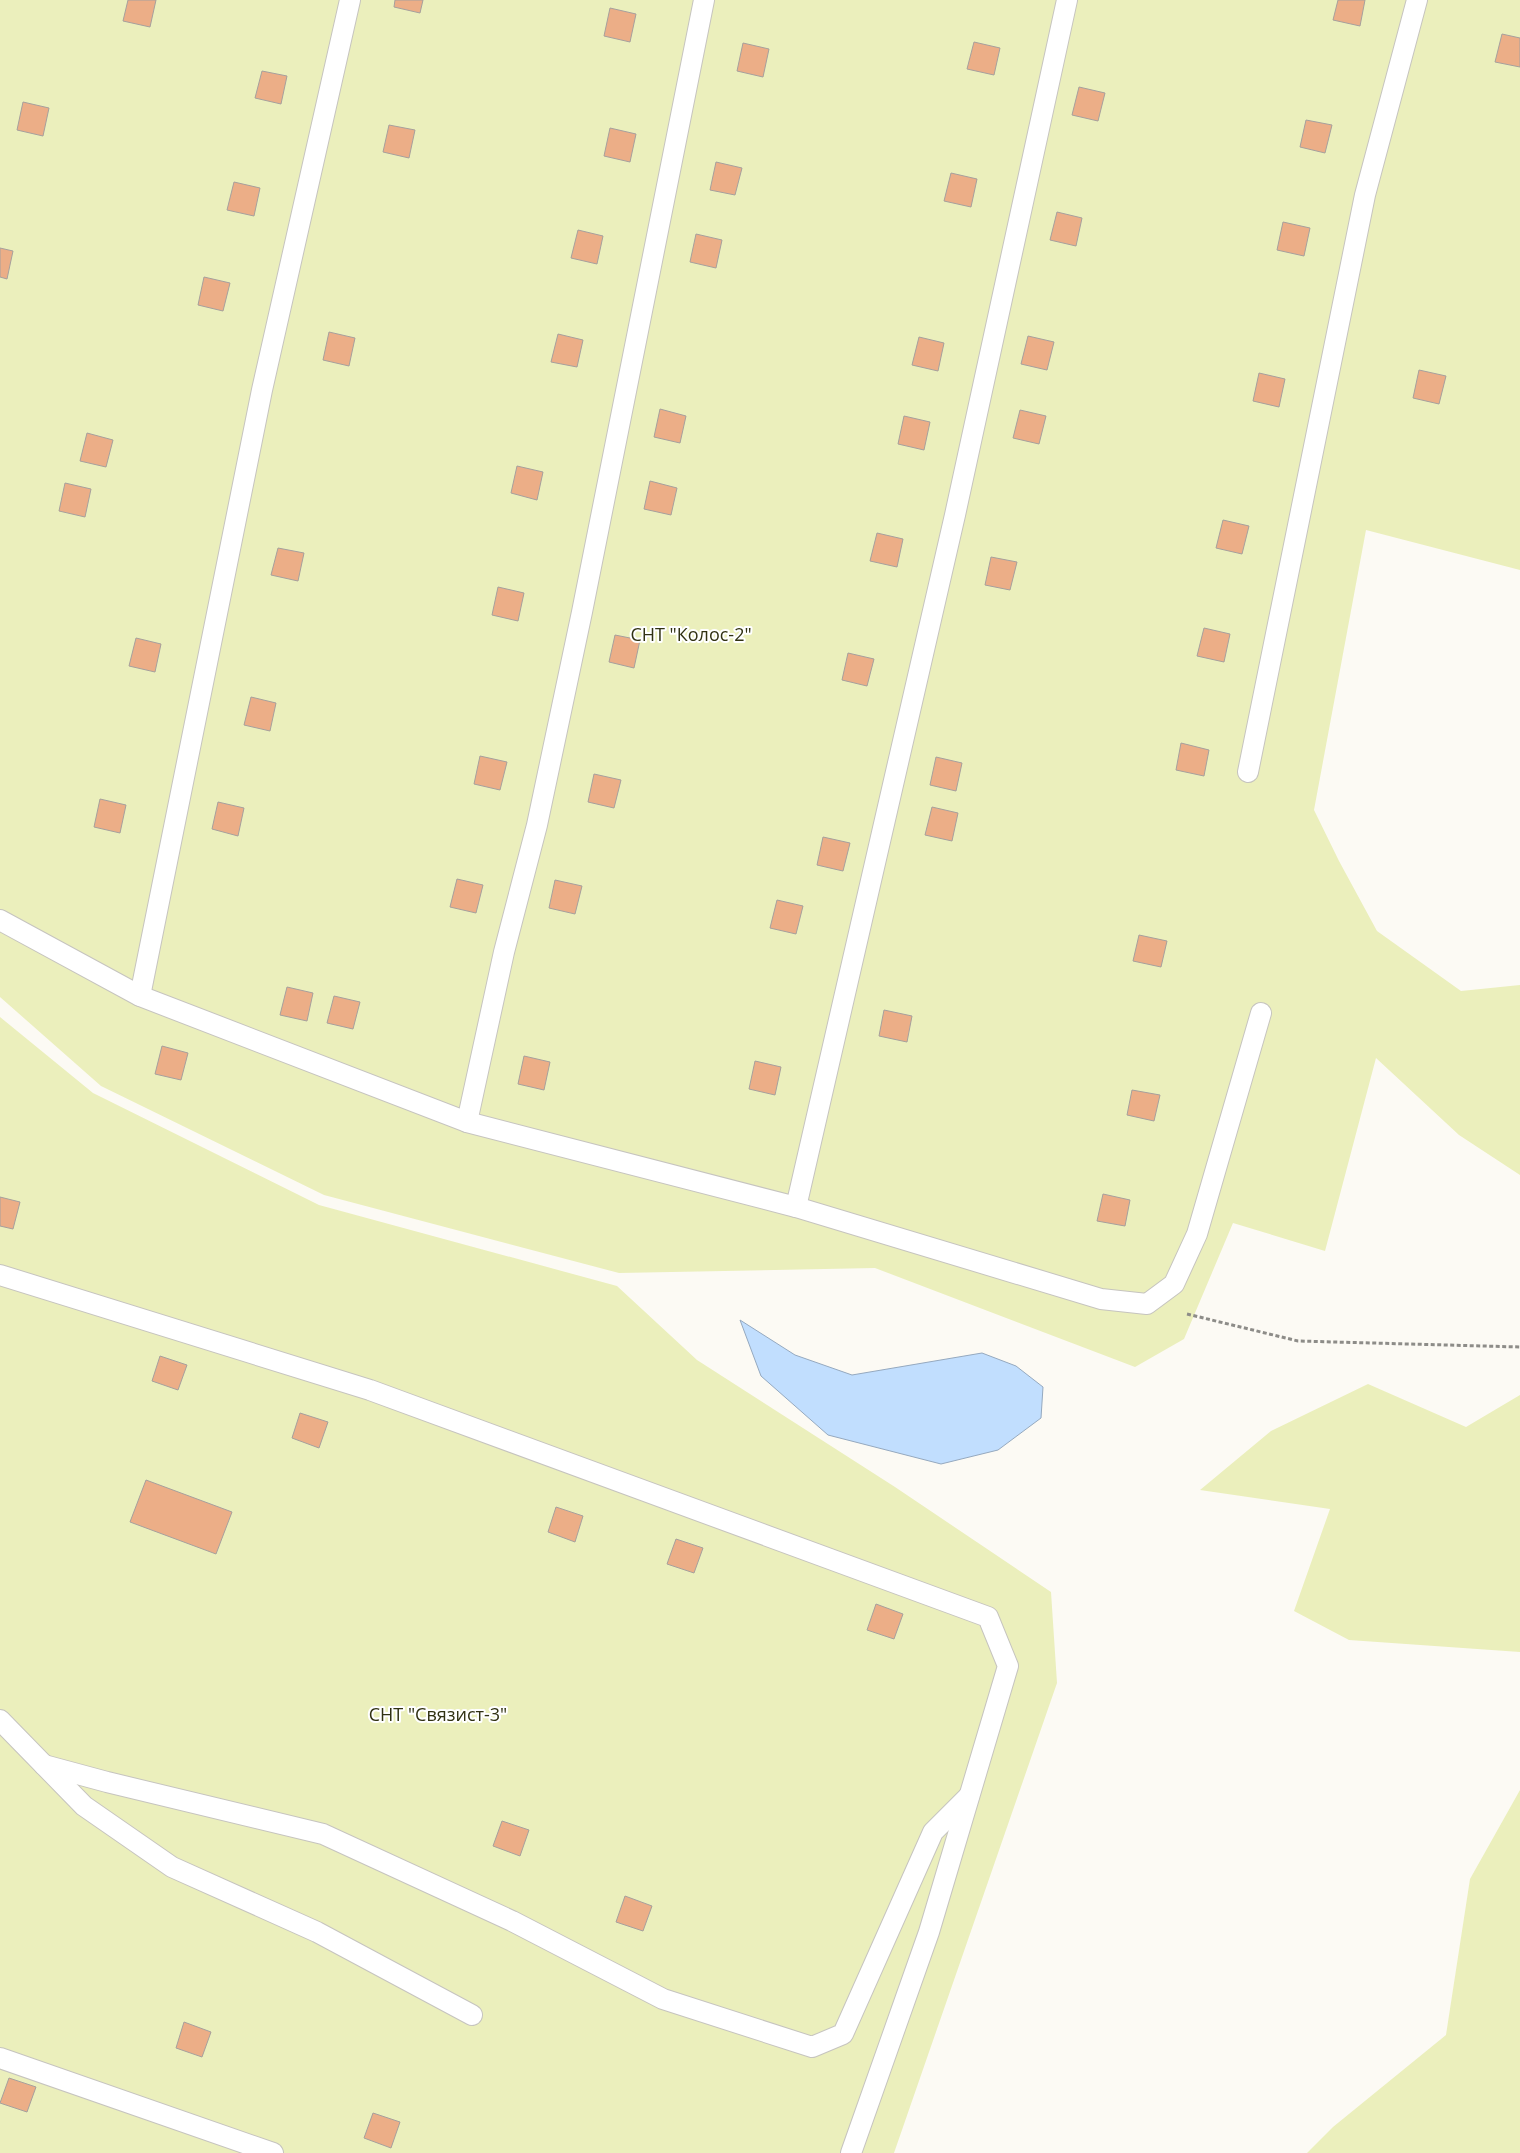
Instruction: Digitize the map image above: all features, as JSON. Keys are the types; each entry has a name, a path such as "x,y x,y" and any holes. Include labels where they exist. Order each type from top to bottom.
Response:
{"lane":[{"path":"140,996 262,390 350,0"},
{"path":"467,1122 504,952 543,796 704,0"},
{"path":"796,1207 955,515 1067,0"},
{"path":"1248,772 1365,195 1417,0"},
{"path":"0,920 140,996 467,1122 796,1207 1101,1299 1147,1304 1174,1284 1197,1234 1261,1013"},
{"path":"0,1275 370,1390 988,1617 1008,1666 930,1932 851,2153"},
{"path":"0,1720 84,1806 172,1867 317,1932 472,2015"},
{"path":"44,1764 107,1782 323,1834 512,1921 663,1999 812,2047 843,2034 933,1832 970,1795"},
{"path":"0,2058 273,2153"}],"path":[{"path":"1147,1304 1298,1341 1520,1347"}],"green space":[{"name":"СНТ \"Колос-2\"","path":"0,0 1520,0 1520,570 1366,530 1314,810 1377,931 1461,991 1520,985 1520,1175 1459,1135 1376,1058 1325,1251 1233,1223 1184,1339 1135,1367 875,1268 619,1273 324,1195 101,1086 0,997"},
{"name":"СНТ \"Связист-3\"","path":"0,1017 93,1093 319,1205 617,1286 697,1360 895,1487 1051,1592 1057,1683 894,2153 0,2153"},
{"path":"1368,1384 1466,1427 1520,1395 1520,1652 1349,1640 1294,1611 1330,1509 1200,1490 1271,1431"},
{"path":"1520,1790 1520,2153 1307,2153 1333,2127 1446,2035 1470,1879"}],"water":[{"path":"740,1320 795,1355 852,1375 982,1353 1016,1366 1043,1387 1041,1418 998,1450 941,1464 828,1435 761,1376"}],"building":[{"path":"128,0 156,0 150,27 123,21"},
{"path":"395,0 423,0 420,13 394,7"},
{"path":"1338,0 1365,0 1360,26 1333,20"},
{"path":"610,8 636,14 630,42 604,36"},
{"path":"1502,34 1520,38 1520,67 1495,62"},
{"path":"974,42 1000,48 994,75 967,69"},
{"path":"743,43 769,49 763,77 737,71"},
{"path":"262,71 287,76 281,104 255,98"},
{"path":"1079,87 1105,93 1098,121 1072,115"},
{"path":"23,102 49,108 43,136 17,130"},
{"path":"1306,120 1332,125 1325,153 1300,147"},
{"path":"389,125 415,130 409,158 383,152"},
{"path":"610,128 636,134 630,162 604,156"},
{"path":"716,162 742,168 735,195 710,190"},
{"path":"951,173 977,179 971,207 944,201"},
{"path":"234,182 260,188 254,216 227,210"},
{"path":"1057,212 1082,218 1076,246 1050,240"},
{"path":"1283,222 1310,228 1304,256 1277,250"},
{"path":"578,230 603,236 597,264 571,258"},
{"path":"696,234 722,240 716,268 690,262"},
{"path":"0,248 13,251 7,279 0,277"},
{"path":"204,277 230,283 223,311 198,305"},
{"path":"329,332 355,338 349,366 323,360"},
{"path":"558,334 583,340 577,367 551,362"},
{"path":"1028,336 1054,342 1047,370 1021,364"},
{"path":"919,337 944,343 938,371 912,365"},
{"path":"1419,370 1446,376 1439,404 1413,398"},
{"path":"1259,373 1285,379 1279,407 1253,401"},
{"path":"660,409 686,416 680,443 654,437"},
{"path":"1020,410 1046,416 1039,444 1013,438"},
{"path":"904,416 930,422 924,450 898,444"},
{"path":"87,433 113,440 106,467 80,461"},
{"path":"517,466 543,472 537,500 511,493"},
{"path":"650,481 677,488 671,515 644,509"},
{"path":"65,483 91,489 85,517 59,511"},
{"path":"1223,520 1249,526 1242,554 1216,548"},
{"path":"877,533 903,539 897,567 870,561"},
{"path":"278,548 304,553 298,581 271,575"},
{"path":"991,557 1017,562 1010,590 985,585"},
{"path":"498,587 524,593 518,621 492,615"},
{"path":"1204,628 1230,634 1224,662 1197,656"},
{"path":"615,635 640,640 634,668 609,662"},
{"path":"136,638 161,644 155,672 129,666"},
{"path":"848,653 874,659 867,686 842,680"},
{"path":"251,697 276,703 270,731 244,725"},
{"path":"1181,743 1209,750 1204,776 1176,770"},
{"path":"480,756 507,762 500,790 474,784"},
{"path":"936,757 962,763 956,791 930,785"},
{"path":"594,774 621,780 614,808 588,802"},
{"path":"100,799 126,805 120,833 94,827"},
{"path":"218,802 244,808 238,836 212,829"},
{"path":"932,807 958,813 952,841 925,835"},
{"path":"823,837 850,843 843,871 817,865"},
{"path":"457,879 483,885 476,913 450,907"},
{"path":"555,880 582,886 575,914 549,908"},
{"path":"777,900 803,906 796,934 770,928"},
{"path":"1139,935 1167,941 1161,967 1133,961"},
{"path":"287,987 313,993 307,1021 280,1015"},
{"path":"334,996 360,1002 353,1029 327,1023"},
{"path":"884,1010 912,1016 907,1042 879,1036"},
{"path":"162,1046 188,1053 181,1080 155,1074"},
{"path":"524,1056 550,1062 544,1090 518,1084"},
{"path":"755,1061 781,1067 775,1095 749,1089"},
{"path":"1132,1090 1160,1095 1154,1121 1127,1115"},
{"path":"1103,1194 1130,1200 1125,1226 1097,1221"},
{"path":"0,1197 20,1202 13,1229 0,1226"},
{"path":"160,1356 187,1365 178,1390 152,1381"},
{"path":"300,1413 328,1422 319,1448 292,1438"},
{"path":"146,1480 232,1512 216,1554 130,1522"},
{"path":"556,1507 583,1516 575,1542 548,1532"},
{"path":"676,1539 703,1548 694,1573 667,1564"},
{"path":"876,1604 903,1614 894,1639 867,1630"},
{"path":"502,1821 529,1830 520,1856 493,1846"},
{"path":"625,1896 652,1906 643,1931 616,1922"},
{"path":"184,2022 211,2032 202,2057 176,2048"},
{"path":"9,2078 36,2087 27,2112 0,2103"},
{"path":"373,2113 400,2122 391,2148 364,2138"}]}
